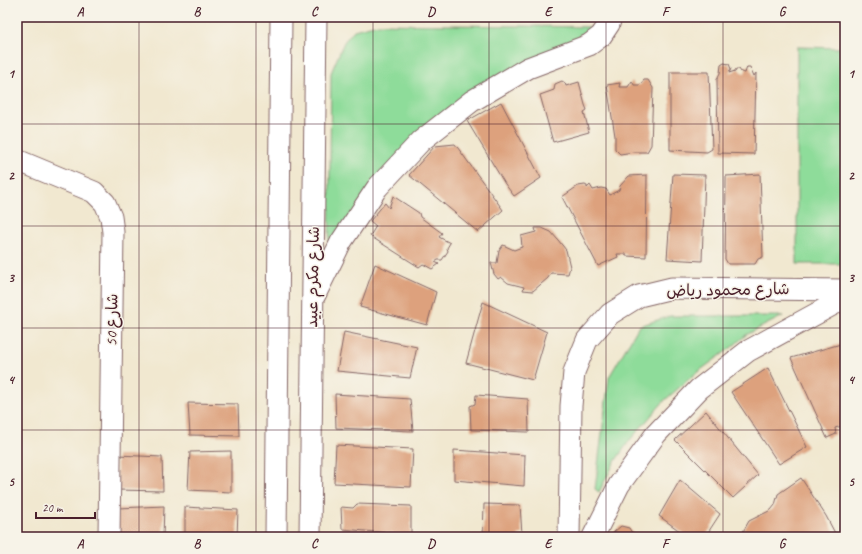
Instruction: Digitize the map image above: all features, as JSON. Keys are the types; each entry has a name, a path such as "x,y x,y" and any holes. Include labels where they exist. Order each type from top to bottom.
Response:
{"street":[{"path":"276,537 281,17"},
{"name":"شارع مكرم عبيد","path":"310,537 316,17"},
{"path":"313,301 341,242 377,188 421,141 472,100 528,68 589,45 601,36 609,24 611,17"},
{"name":"شارع 50","path":"17,160 94,192 105,203 111,217 113,232 109,537"},
{"name":"شارع محمود رياض","path":"569,537 571,406 574,372 587,340 610,314 639,296 672,288 845,290"},
{"path":"593,537 619,485 656,434 699,389 748,351 845,298"}],"green space":[{"path":"378,24 591,27 579,36 575,47 449,108 329,255 331,73 344,42 354,30"},
{"path":"797,47 845,48 845,264 797,264"},
{"path":"670,316 783,316 746,335 695,374 665,400 629,441 614,463 599,492 595,489 609,377 639,326"}],"building":[{"path":"724,63 729,64 731,69 729,73 739,69 741,72 745,73 747,67 750,67 754,76 756,73 754,154 718,153 717,79 720,73 721,65"},
{"path":"670,72 709,72 712,149 707,152 670,150"},
{"path":"644,80 648,80 653,88 651,145 647,152 620,154 615,149 615,136 607,85 620,83 619,87 628,87 632,81 634,85 640,85"},
{"path":"562,81 566,86 579,82 587,110 584,112 589,132 553,142 540,95 554,90 555,84"},
{"path":"501,102 541,178 514,196 505,184 467,121"},
{"path":"455,144 503,210 478,232 409,175 435,146"},
{"path":"673,174 705,175 702,261 667,259"},
{"path":"760,174 763,257 758,259 755,264 728,264 725,259 726,176"},
{"path":"647,175 646,257 617,254 618,257 598,266 562,197 578,186 585,185 587,188 590,185 593,190 601,188 606,189 610,195 619,190 620,186 629,176"},
{"path":"393,196 419,213 420,217 442,233 439,237 450,243 447,248 448,251 442,260 435,262 439,264 432,269 423,264 419,267 370,236 376,226 370,221 385,203 389,208"},
{"path":"535,228 542,228 551,232 566,250 570,267 568,274 551,273 548,278 533,291 523,290 524,287 508,283 501,277 498,279 494,274 491,263 497,263 499,251 503,245 514,250 522,247 521,236 536,232"},
{"path":"375,264 436,292 427,325 360,307"},
{"path":"483,302 547,332 533,380 466,363"},
{"path":"344,332 417,347 410,378 337,371"},
{"path":"841,344 845,362 845,425 835,428 836,434 827,438 791,358"},
{"path":"768,368 807,447 779,464 731,392"},
{"path":"335,394 410,399 413,431 336,428"},
{"path":"476,395 528,399 529,432 471,430 470,406 475,404"},
{"path":"188,403 238,404 239,436 190,435"},
{"path":"706,411 758,475 733,498 675,440"},
{"path":"336,445 413,449 411,487 334,483"},
{"path":"454,450 525,455 524,486 454,480"},
{"path":"231,451 231,492 188,490 190,452"},
{"path":"117,455 162,457 163,491 117,490"},
{"path":"801,478 826,516 837,537 740,537 749,521 771,510 775,505 778,494"},
{"path":"680,480 720,514 705,537 688,537 659,516"},
{"path":"357,504 411,506 411,535 342,529 341,507 353,508"},
{"path":"484,504 520,505 522,534 518,535 519,537 483,537"},
{"path":"164,506 163,537 116,537 118,508"},
{"path":"185,507 238,510 237,537 185,537"},
{"path":"621,526 629,528 632,533 643,537 613,537 614,532"}]}
